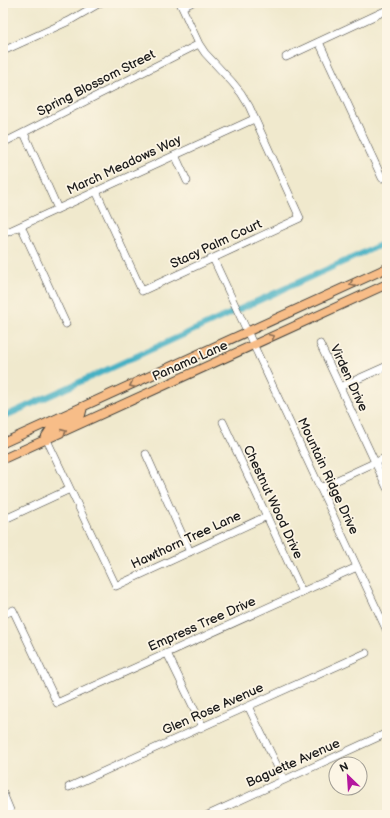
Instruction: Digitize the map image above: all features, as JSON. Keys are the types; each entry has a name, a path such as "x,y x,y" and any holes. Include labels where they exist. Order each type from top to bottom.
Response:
{"main road":[{"name":"Panama Lane","path":"3,443 387,268"},
{"name":"Panama Lane","path":"3,459 387,284"},
{"path":"47,440 46,436 50,430 81,415 83,407"}],"street":[{"path":"191,3 181,5 199,44 209,58 241,94 254,119"},
{"path":"3,51 70,21 97,4"},
{"path":"286,57 387,10"},
{"path":"319,42 384,176"},
{"name":"Spring Blossom Street","path":"3,143 199,44"},
{"name":"March Meadows Way","path":"3,234 254,119"},
{"name":"Stacy Palm Court","path":"96,191 142,291 300,218 254,119"},
{"path":"24,133 58,208"},
{"path":"175,155 187,181"},
{"path":"21,226 66,324"},
{"name":"Mountain Ridge Drive","path":"213,258 387,631"},
{"name":"Virden Drive","path":"320,344 387,488"},
{"path":"340,387 387,366"},
{"name":"Chestnut Wood Drive","path":"223,422 302,592"},
{"path":"3,520 70,489 47,440"},
{"path":"146,454 190,552"},
{"path":"320,488 387,457"},
{"name":"Hawthorn Tree Lane","path":"70,489 116,586 267,516"},
{"name":"Empress Tree Drive","path":"3,615 13,610 57,703 357,566"},
{"path":"167,653 203,727"},
{"name":"Glen Rose Avenue","path":"69,787 366,653"},
{"path":"248,706 284,780"},
{"name":"Baguette Avenue","path":"208,815 221,812 284,780 387,734"},
{"path":"3,793 10,810 3,813"}],"waterway":[{"path":"3,417 387,242"}]}
